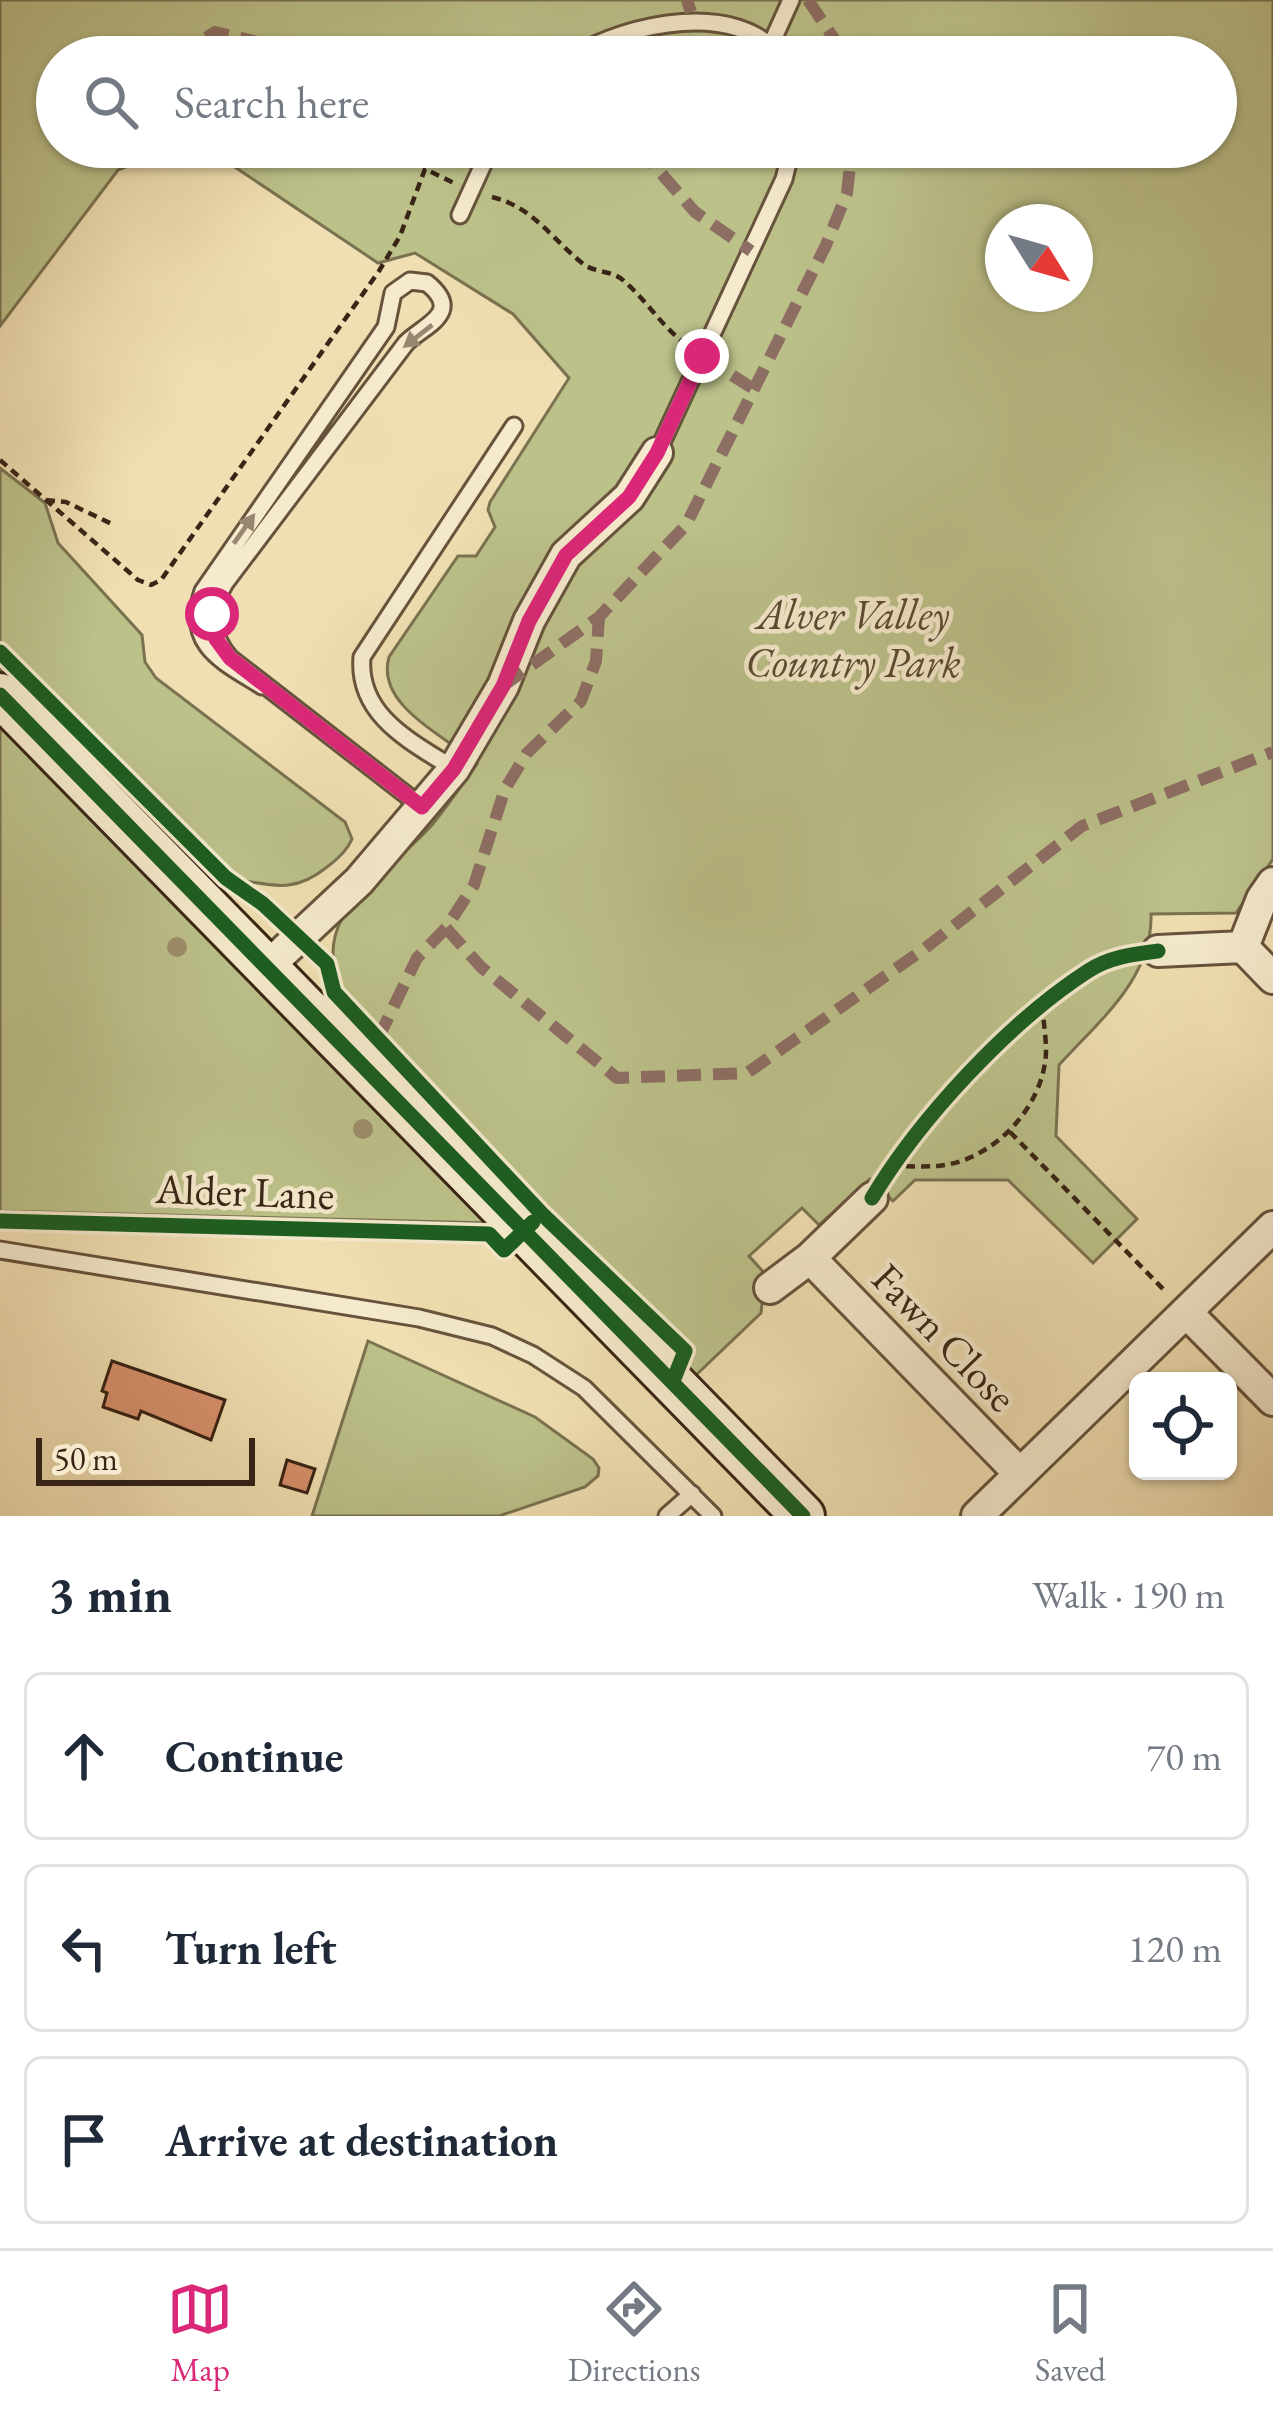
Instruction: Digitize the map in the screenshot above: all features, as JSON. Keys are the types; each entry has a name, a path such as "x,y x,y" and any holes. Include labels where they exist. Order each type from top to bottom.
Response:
{"street":[{"path":"266,968 359,881 454,769 503,686 529,621 566,555 629,497 657,453"},
{"path":"0,695 803,1516"},
{"path":"1243,947 1273,883"},
{"path":"1158,951 1243,947 1273,978"},
{"name":"Fawn Close","path":"770,1288 810,1258 872,1198"},
{"path":"977,1516 1273,1227"},
{"name":"Fawn Close","path":"810,1258 1020,1474"},
{"path":"1186,1312 1273,1400"}],"lane":[{"path":"780,36 791,0"},
{"path":"608,36 698,11 754,25 764,36"},
{"path":"460,214 481,168"},
{"path":"657,453 787,168"},
{"path":"262,686 219,645 213,628 214,602 406,344 439,316 440,297 427,283 410,281 393,293 386,327 203,591 199,621 211,652 422,807"},
{"path":"454,769 381,718 366,688 362,657 514,427"},
{"path":"0,1250 419,1318 492,1336 584,1388 713,1516"},
{"path":"667,1516 692,1494"}],"path":[{"path":"0,460 138,580 151,585 161,580 379,271 400,236 425,169 470,191 513,202 551,230 585,267 621,277 666,329 702,356"},
{"path":"46,500 66,502 114,525"},
{"path":"1025,1022 1058,994"},
{"path":"892,1166 942,1166 976,1155 1010,1132 1030,1101 1045,1063 1042,1006"},
{"path":"1010,1132 1186,1312"},
{"path":"872,1198 904,1150"}],"green space":[{"name":"Alver Valley Country Park","path":"0,0 1273,0 1273,859 1236,913 1151,914 1149,937 1133,978 1059,1065 1056,1136 1137,1219 1093,1263 1008,1180 915,1180 893,1201 870,1179 819,1225 802,1208 749,1256 765,1274 761,1313 694,1377 441,1116 446,1102 344,993 334,965 334,941 342,918 374,879 432,825 477,764 403,705 388,675 389,657 458,556 476,556 495,527 490,502 569,378 513,314 415,253 378,263 236,168 1237,168 1237,36 36,36 36,168 123,168 0,326"},
{"path":"0,468 45,503 58,543 142,635 145,662 156,678 345,822 352,839 335,861 312,877 286,885 218,878 0,669"},
{"path":"0,719 490,1223 0,1211"},
{"path":"368,1341 535,1417 593,1459 598,1476 585,1487 499,1516 312,1516"}],"building":[{"path":"112,1361 225,1400 211,1440 141,1411 138,1419 103,1407 107,1393 102,1391"},
{"path":"287,1460 315,1469 307,1493 280,1485"}],"marked path":[{"path":"687,0 691,12"},
{"path":"808,0 832,36"},
{"path":"209,36 215,32 232,36"},
{"path":"656,168 695,212 751,251"},
{"path":"503,686 599,617 686,525 826,245 847,193 850,168"},
{"path":"702,356 752,388"},
{"path":"378,1039 417,958 446,928 474,885 505,789 527,753 581,701 596,661 599,617"},
{"path":"446,928 481,967 617,1078 747,1073 924,949 1082,826 1273,752"}],"cycle path":[{"path":"0,652 226,878 263,904 327,964 334,992 542,1214 685,1351 673,1381"},
{"path":"0,695 803,1516"},
{"path":"872,1198 941,1104 1028,1017 1096,966 1158,951"},
{"name":"Alder Lane","path":"0,1221 489,1234 504,1250 533,1222"}],"route":[{"path":"212,614 216,639 230,658 422,807 454,769 503,686 529,621 566,555 629,497 657,453 702,356"}]}
